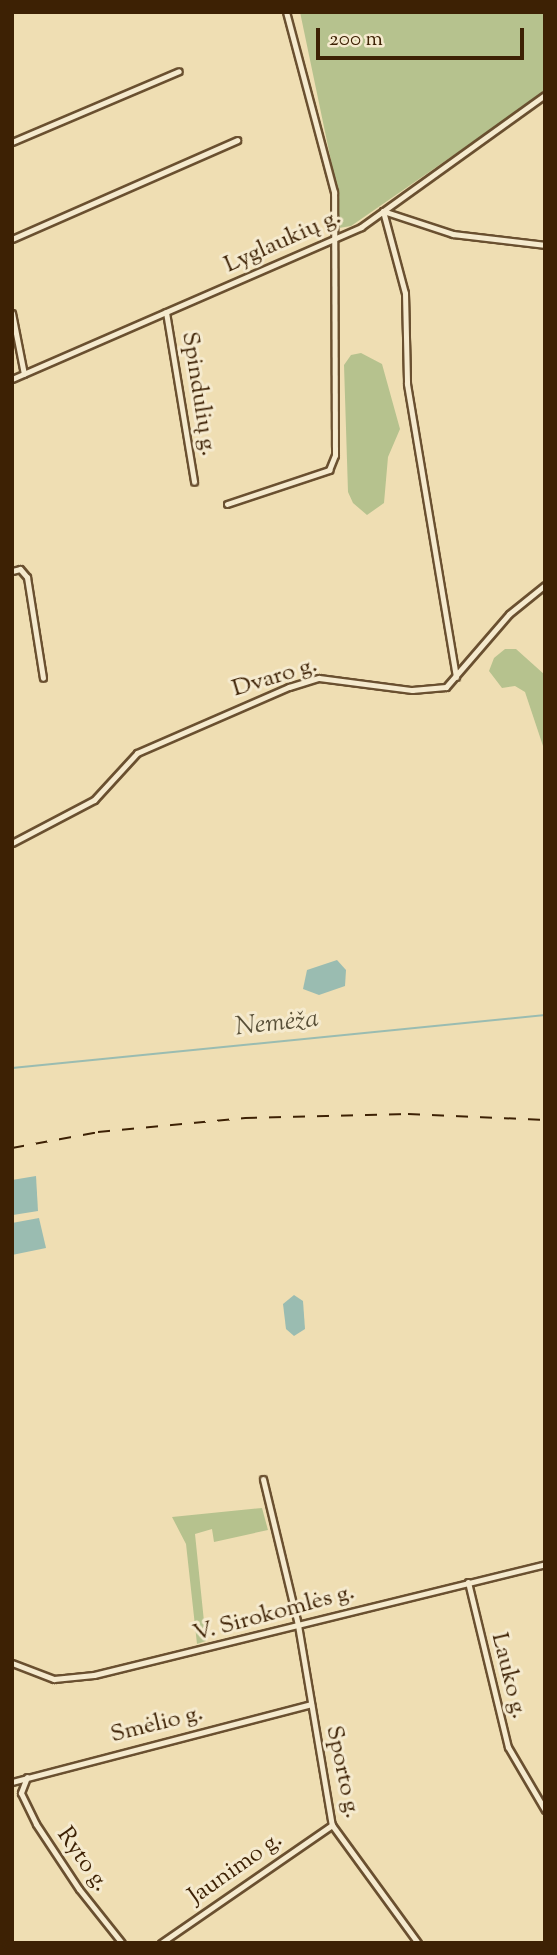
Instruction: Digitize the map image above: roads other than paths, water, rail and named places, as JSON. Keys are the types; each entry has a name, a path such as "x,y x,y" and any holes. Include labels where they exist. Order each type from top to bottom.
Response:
{"street":[{"path":"227,504 334,467 334,192 286,12"},
{"path":"12,142 179,71"},
{"name":"Lyglaukių g.","path":"12,379 334,240 383,211 545,95"},
{"path":"12,239 237,140"},
{"path":"383,211 453,234 545,245"},
{"path":"383,211 405,293 407,384 456,677"},
{"name":"Spindulių g.","path":"166,312 194,482"},
{"path":"12,313 24,374"},
{"path":"12,571 20,569 27,577 43,678"},
{"name":"Dvaro g.","path":"12,843 105,792 137,753 289,687 319,678 425,690 446,687 509,614 545,585"},
{"name":"Sporto g.","path":"263,1479 298,1625 332,1825 418,1943"},
{"name":"V. Sirokomlės g.","path":"12,1662 54,1679 94,1675 545,1564"},
{"name":"Lauko g.","path":"468,1582 508,1747 545,1810"},
{"name":"Smėlio g.","path":"12,1783 311,1704"},
{"path":"21,1793 27,1777"},
{"name":"Ryto g.","path":"12,1783 21,1793 36,1824 79,1889 122,1943"},
{"name":"Jaunimo g.","path":"160,1943 332,1825"}],"water":[{"path":"337,960 346,970 345,986 319,995 303,989 307,970"},
{"path":"36,1176 38,1211 13,1215 12,1180"},
{"path":"39,1218 46,1248 12,1255 12,1223"},
{"path":"294,1295 303,1301 305,1329 294,1336 286,1329 283,1304"}],"waterway":[{"name":"Nemėža","path":"12,1068 545,1015"}],"railway":[{"path":"12,1148 98,1132 245,1118 408,1114 545,1120"}]}
